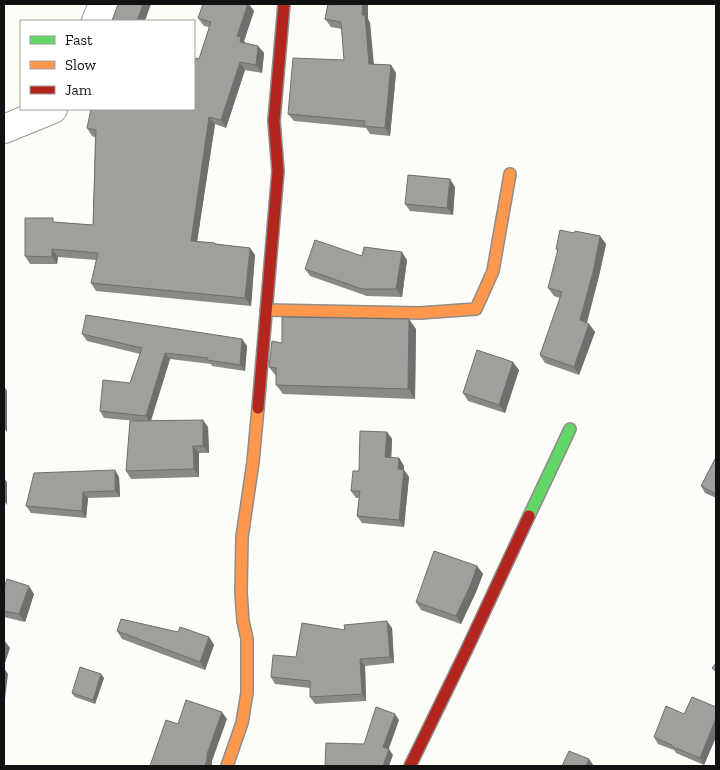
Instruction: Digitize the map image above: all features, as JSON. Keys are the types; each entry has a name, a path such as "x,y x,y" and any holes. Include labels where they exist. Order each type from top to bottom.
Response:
{"street":[{"path":"96,20 105,4"},
{"path":"227,766 242,723 247,694 247,639 243,621 241,592 242,537 253,462 278,171 274,121 284,4"},
{"path":"4,129 51,110"},
{"path":"266,310 420,313 476,309 493,271 510,174"},
{"path":"410,766 570,429"}],"building":[{"path":"118,4 143,4 137,20 112,20"},
{"path":"203,4 248,4 237,36 241,37 240,42 258,46 256,65 240,62 221,120 209,117 191,241 250,248 245,298 91,283 98,253 52,249 52,257 25,256 25,218 53,218 53,222 93,225 96,130 87,128 91,110 195,110 195,61 196,58 199,59 211,22 198,18"},
{"path":"328,4 363,4 362,15 365,15 369,64 391,65 385,128 364,126 365,121 288,114 293,58 344,60 341,22 325,19"},
{"path":"408,175 450,179 447,208 405,204"},
{"path":"560,230 600,236 594,268 580,320 589,324 574,367 540,355 562,292 548,288 558,249 556,249"},
{"path":"315,240 362,256 364,247 402,252 396,289 362,289 305,269"},
{"path":"86,315 242,339 240,365 207,360 208,358 165,353 146,416 100,411 103,380 130,383 142,348 82,334"},
{"path":"282,317 409,319 408,389 276,385 276,368 269,367 272,341 282,343"},
{"path":"477,350 513,362 499,405 463,393"},
{"path":"203,420 203,446 193,446 194,469 126,471 130,421"},
{"path":"360,431 387,432 385,457 399,458 398,469 404,470 399,520 357,516 360,491 351,491 353,471 359,471"},
{"path":"716,457 716,494 701,486"},
{"path":"115,470 115,491 83,492 82,511 26,506 34,473"},
{"path":"434,551 477,566 456,616 416,602"},
{"path":"7,579 29,586 19,614 4,611 4,588"},
{"path":"121,619 178,632 180,627 209,637 200,662 117,631"},
{"path":"387,621 390,657 360,659 362,694 310,697 310,681 271,677 273,655 296,657 302,623 345,630 344,625"},
{"path":"716,663 716,672 712,668"},
{"path":"80,667 101,674 93,700 72,693"},
{"path":"692,697 716,707 716,718 700,758 654,737 666,706 684,714"},
{"path":"186,700 222,712 207,754 205,766 150,766 166,720 178,724"},
{"path":"376,707 395,714 383,747 389,749 383,766 325,766 326,743 364,744"},
{"path":"569,751 589,759 586,766 562,766"}],"traffic: fast":[{"path":"529,516 570,429"}],"traffic: slow":[{"path":"266,310 420,313 476,309 493,271 510,174"},
{"path":"227,766 242,723 247,693 247,639 243,621 241,592 242,537 253,462 258,408"}],"traffic: jam":[{"path":"258,408 278,171 274,121 284,4"},
{"path":"410,766 529,516"}]}
